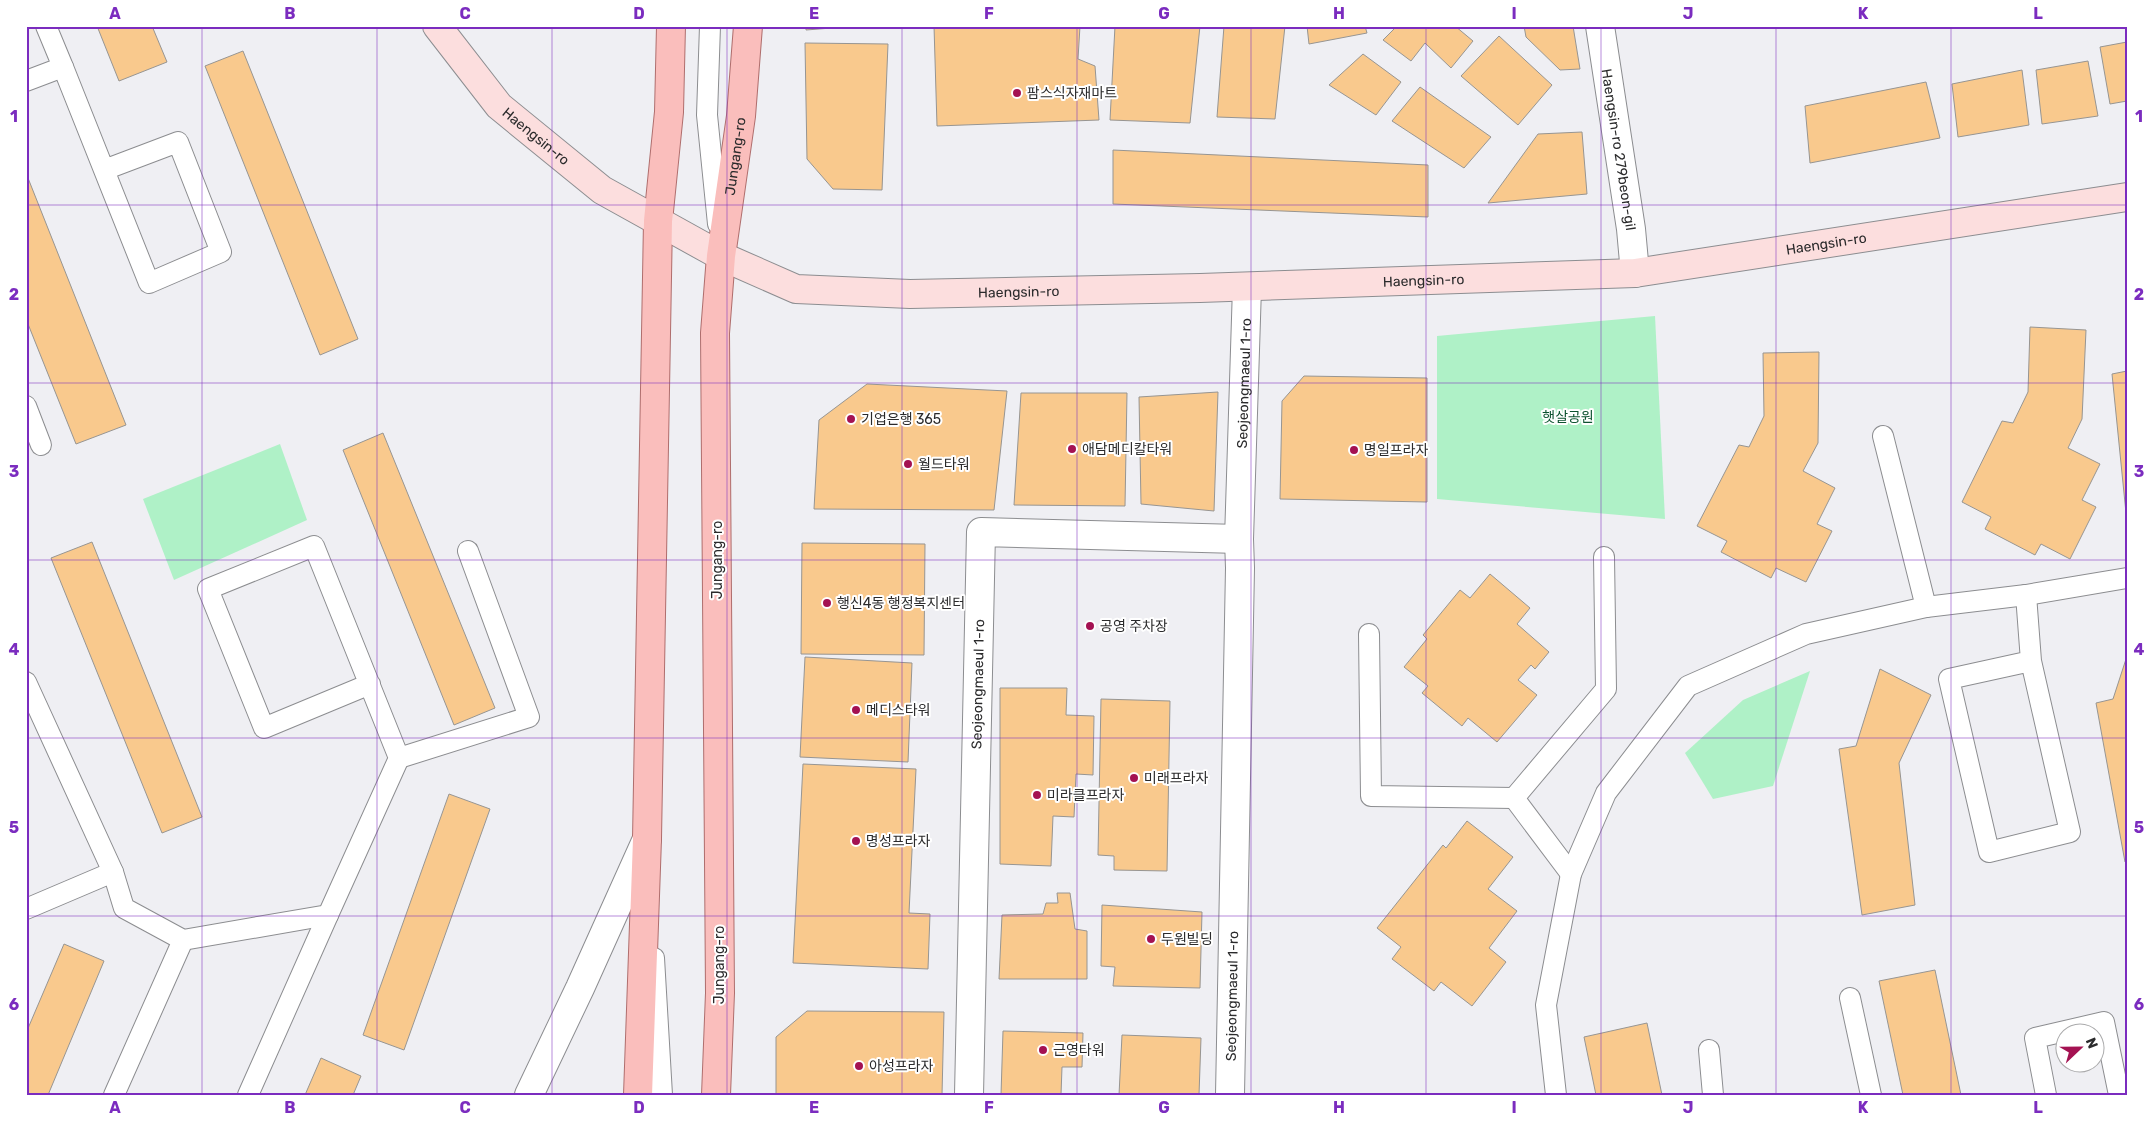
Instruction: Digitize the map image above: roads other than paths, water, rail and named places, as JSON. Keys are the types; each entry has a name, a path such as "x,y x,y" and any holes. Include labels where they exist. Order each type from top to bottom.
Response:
{"main road":[{"name":"Haengsin-ro","path":"437,26 499,106 602,190 721,256 796,289 910,294 1247,287 1635,273 2127,197"},
{"path":"638,1095 647,839 658,221 669,112 671,26"},
{"name":"Jungang-ro","path":"716,1095 720,993 715,333 721,256 741,116 748,26"}],"street":[{"name":"Haengsin-ro 279beon-gil","path":"1600,26 1631,229 1635,273"},
{"name":"Seojeongmaeul 1-ro","path":"1230,1095 1239,539 1247,287"},
{"name":"Seojeongmaeul 1-ro","path":"969,1095 981,532 1239,539"},
{"path":"529,1095 580,988 647,839"}],"lane":[{"path":"46,26 149,283 221,252 178,142 104,170"},
{"path":"710,26 707,115 721,256"},
{"path":"26,81 63,67"},
{"path":"26,406 42,445"},
{"path":"1883,436 1926,607"},
{"path":"248,1095 399,758 370,684 314,546 208,589 264,728 370,684"},
{"path":"399,758 529,717 468,551"},
{"path":"1514,798 1606,689 1604,557"},
{"path":"1556,1095 1546,1006 1571,874 1606,793 1688,686 1806,634 1926,607 2026,595 2127,578"},
{"path":"2026,595 2031,661 2070,832 1989,852 1949,679 2031,661"},
{"path":"1370,634 1371,796 1514,798"},
{"path":"26,682 113,872 124,908 183,940 328,915"},
{"path":"1514,798 1571,874"},
{"path":"647,839 662,1095"},
{"path":"26,909 113,872"},
{"path":"114,1095 183,940"},
{"path":"1850,998 1871,1095"},
{"path":"2046,1095 2035,1038 2104,1022 2119,1095"},
{"path":"1709,1050 1713,1095"}],"place":[{"name":"팜스식자재마트","path":"1017,93"},
{"name":"기업은행 365","path":"851,419"},
{"name":"애담메디칼타워","path":"1072,449"},
{"name":"명일프라자","path":"1354,450"},
{"name":"월드타워","path":"908,464"},
{"name":"행신4동 행정복지센터","path":"827,603"},
{"name":"공영 주차장","path":"1090,626"},
{"name":"메디스타워","path":"856,710"},
{"name":"미래프라자","path":"1134,778"},
{"name":"미라클프라자","path":"1037,795"},
{"name":"명성프라자","path":"856,841"},
{"name":"두원빌딩","path":"1151,939"},
{"name":"근영타워","path":"1043,1050"},
{"name":"아성프라자","path":"859,1066"}],"park label":[{"name":"햇살공원","path":"1568,417"}]}
